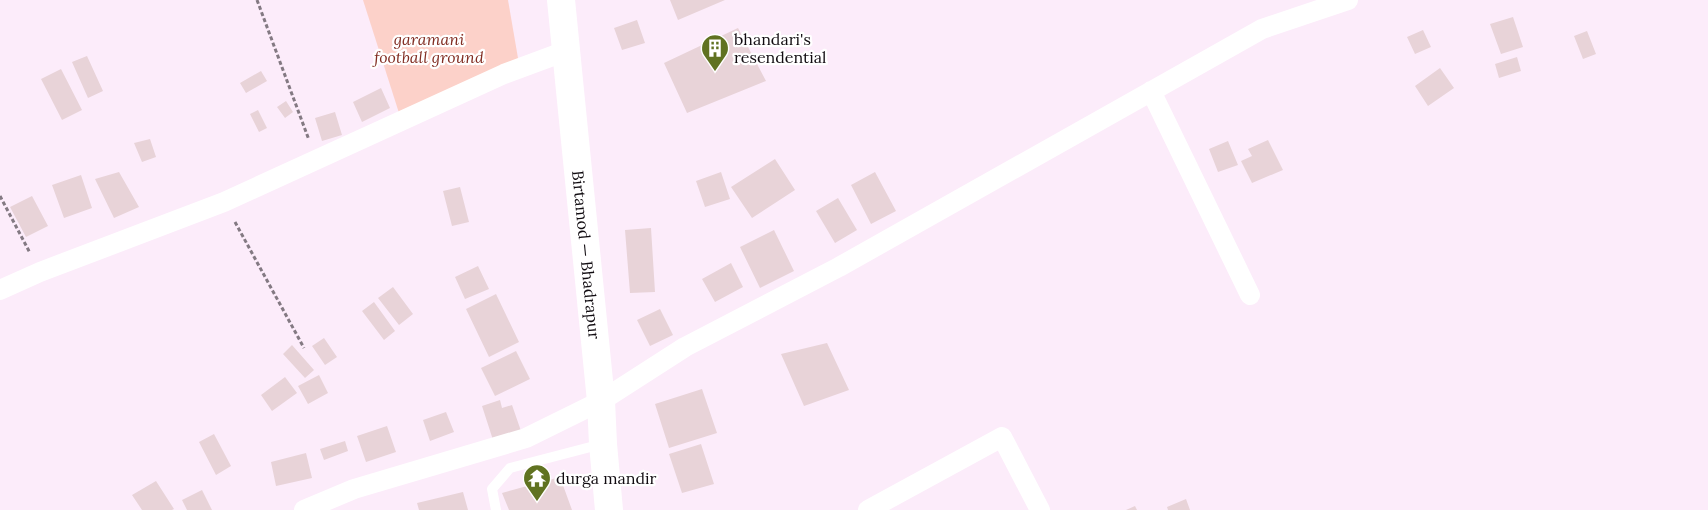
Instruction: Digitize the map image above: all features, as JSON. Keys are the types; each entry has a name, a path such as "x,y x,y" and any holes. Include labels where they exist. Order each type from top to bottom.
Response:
{"main road":[{"name":"Birtamod — Bhadrapur","path":"561,0 601,401 608,510"}],"street":[{"path":"304,510 354,489 526,438 601,401 685,346 839,267 1262,29 1348,0"},
{"path":"0,290 40,272 224,202 504,74 566,51"},
{"path":"1151,91 1250,295"},
{"path":"868,510 1002,437 1040,510"}],"lane":[{"path":"496,510 492,489 510,468 603,444"}],"path":[{"path":"257,0 317,159"},
{"path":"0,196 40,272"},
{"path":"224,202 304,348"}],"green space":[{"name":"garamani football ground","path":"363,0 508,0 519,64 399,113"}],"building":[{"path":"670,0 725,0 678,20"},
{"path":"1513,17 1523,47 1501,54 1490,24"},
{"path":"637,20 645,43 622,50 614,28"},
{"name":"bhandari's resendential","path":"738,28 766,81 687,113 664,63"},
{"path":"1423,30 1431,47 1415,54 1407,37"},
{"path":"1587,31 1596,54 1583,59 1574,36"},
{"path":"87,56 103,91 88,98 72,62"},
{"path":"1517,57 1521,71 1499,78 1495,64"},
{"path":"1440,68 1454,88 1428,106 1415,86"},
{"path":"61,69 82,110 62,120 41,79"},
{"path":"261,71 267,81 246,93 240,83"},
{"path":"381,88 390,108 362,122 353,102"},
{"path":"286,101 293,112 285,118 277,107"},
{"path":"258,110 267,128 259,132 250,114"},
{"path":"335,112 342,135 322,141 315,118"},
{"path":"150,139 156,157 142,162 134,143"},
{"path":"1268,140 1283,170 1252,183 1241,161 1252,156 1248,149"},
{"path":"1228,141 1238,165 1218,172 1209,149"},
{"path":"775,159 795,190 752,218 731,187"},
{"path":"119,172 139,207 114,218 95,179"},
{"path":"721,172 730,199 705,207 696,181"},
{"path":"875,172 896,211 871,224 851,185"},
{"path":"81,175 92,208 64,218 52,185"},
{"path":"460,187 469,222 452,226 443,191"},
{"path":"32,196 48,226 26,237 10,207"},
{"path":"838,198 857,230 835,243 816,211"},
{"path":"651,228 655,292 630,293 625,230"},
{"path":"774,230 794,271 760,288 740,247"},
{"path":"731,263 743,287 715,302 702,279"},
{"path":"478,266 489,289 465,299 455,277"},
{"path":"393,287 413,314 399,325 378,298"},
{"path":"496,294 519,342 489,357 466,309"},
{"path":"374,302 395,331 384,340 362,311"},
{"path":"660,309 673,335 650,346 637,320"},
{"path":"324,338 337,357 325,365 312,346"},
{"path":"827,343 849,390 804,406 781,354"},
{"path":"292,345 314,370 305,378 283,354"},
{"path":"516,351 530,379 495,396 481,368"},
{"path":"319,375 328,393 308,404 298,386"},
{"path":"285,377 297,393 272,411 261,395"},
{"path":"702,389 717,433 669,448 655,404"},
{"path":"500,400 502,408 512,405 521,431 493,440 482,406"},
{"path":"446,412 454,432 430,441 423,420"},
{"path":"387,426 396,452 366,462 357,436"},
{"path":"214,434 231,466 216,475 199,442"},
{"path":"345,441 348,451 324,460 320,449"},
{"path":"701,444 714,484 682,493 669,454"},
{"path":"306,453 312,478 276,486 271,462"},
{"name":"durga mandir","path":"560,477 572,510 509,510 502,493"},
{"path":"156,481 174,509 142,510 132,495"},
{"path":"202,490 212,510 187,510 182,500"},
{"path":"463,492 468,510 419,510 417,503"},
{"path":"1186,499 1190,510 1168,510 1167,507"},
{"path":"1135,506 1137,510 1126,510"}],"place":[{"name":"bhandari's resendential","path":"715,72"},
{"name":"durga mandir","path":"537,502"}]}
